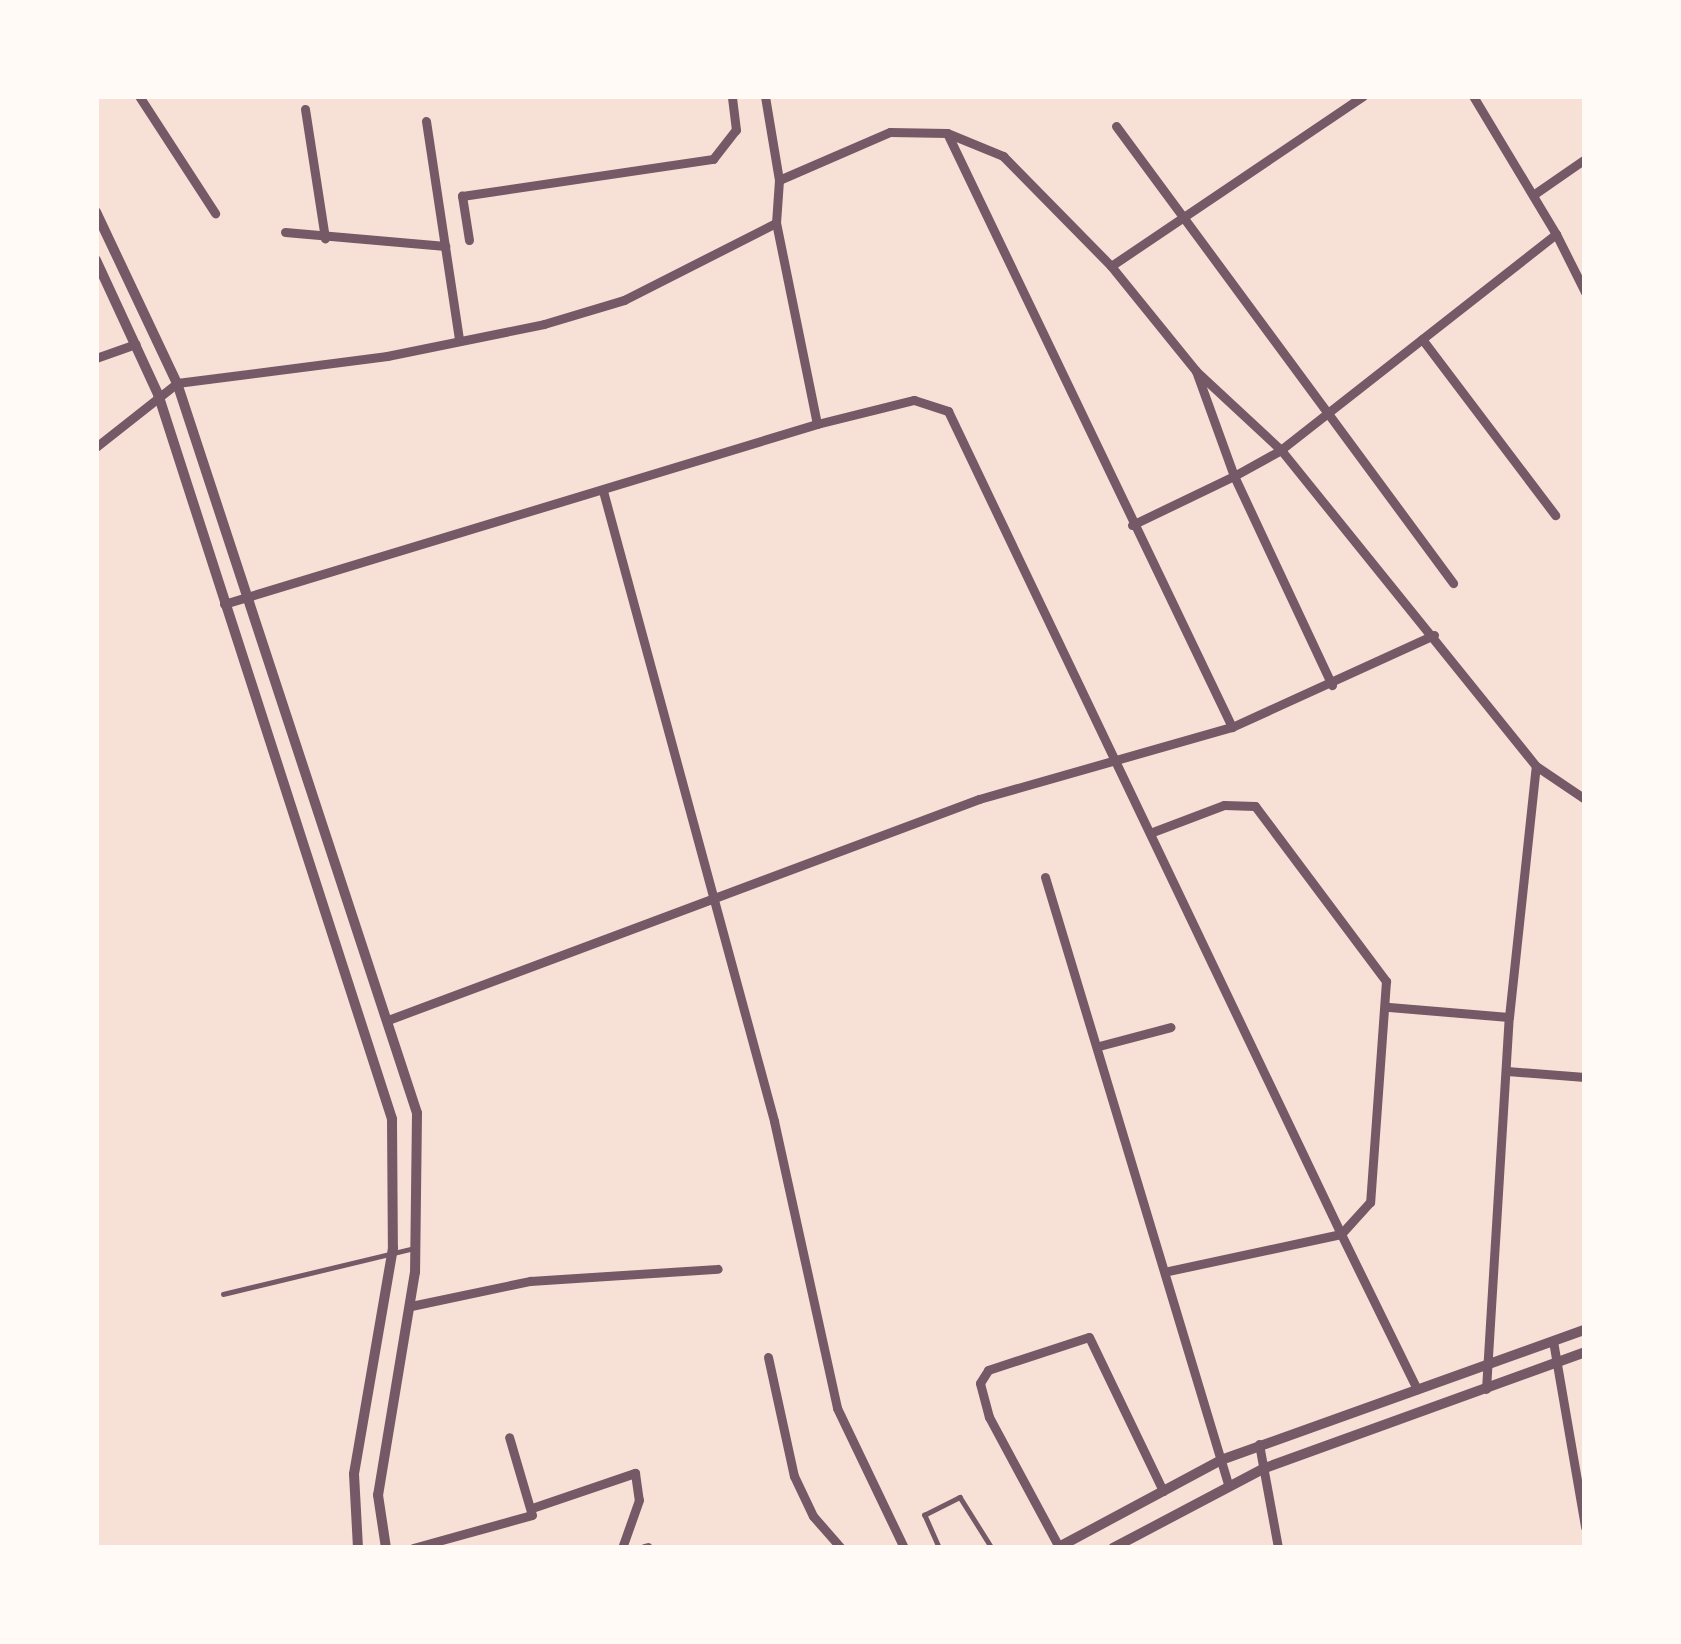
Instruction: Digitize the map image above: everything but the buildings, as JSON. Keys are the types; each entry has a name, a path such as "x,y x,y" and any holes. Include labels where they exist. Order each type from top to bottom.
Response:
{"street":[{"path":"139,96 215,213"},
{"path":"469,240 462,196 713,159 736,130 732,96"},
{"path":"765,96 778,175 776,223 817,424"},
{"path":"1111,266 1180,215 1364,96"},
{"path":"1473,96 1585,292"},
{"path":"304,109 325,238"},
{"path":"426,121 460,340"},
{"path":"1116,126 1453,583"},
{"path":"778,175 890,132 947,133 1004,156 1111,266 1196,371 1281,450 1536,766 1585,799"},
{"path":"947,133 1232,727"},
{"path":"1533,195 1585,158"},
{"path":"96,212 124,259 177,383 417,1113 417,1248 378,1495 386,1548"},
{"path":"96,447 177,383 460,340 624,300 776,223"},
{"path":"286,232 445,246"},
{"path":"1132,525 1281,450 1556,234"},
{"path":"100,266 158,394 383,1078 395,1152 393,1248 354,1474 358,1548"},
{"path":"1422,339 1555,515"},
{"path":"96,358 136,344"},
{"path":"1196,371 1234,476 1333,685"},
{"path":"224,604 817,424 914,400 948,411 1113,764 1417,1389"},
{"path":"603,491 774,1121 837,1408 904,1548"},
{"path":"388,1020 980,799 1232,727 1333,685 1434,634"},
{"path":"1486,1389 1509,1017 1536,766"},
{"path":"1150,833 1224,805 1255,806 1377,963 1389,1007 1370,1202 1341,1234 1168,1270"},
{"path":"1045,877 1168,1270 1228,1484"},
{"path":"1389,1007 1509,1017"},
{"path":"1099,1046 1171,1028"},
{"path":"1507,1071 1585,1077"},
{"path":"411,1306 530,1280 718,1269"},
{"path":"1163,1491 1089,1336 988,1370 980,1383 989,1417 1058,1547 1259,1444 1585,1330"},
{"path":"1553,1342 1585,1528"},
{"path":"1114,1548 1265,1468 1585,1352"},
{"path":"768,1357 794,1476 813,1516 842,1548"},
{"path":"413,1548 527,1520 532,1508 509,1437"},
{"path":"1259,1444 1277,1548"},
{"path":"532,1508 635,1473 639,1500 622,1548"}],"lane":[{"path":"223,1294 393,1248 417,1248"},
{"path":"939,1548 924,1516 960,1497 992,1548"}]}
